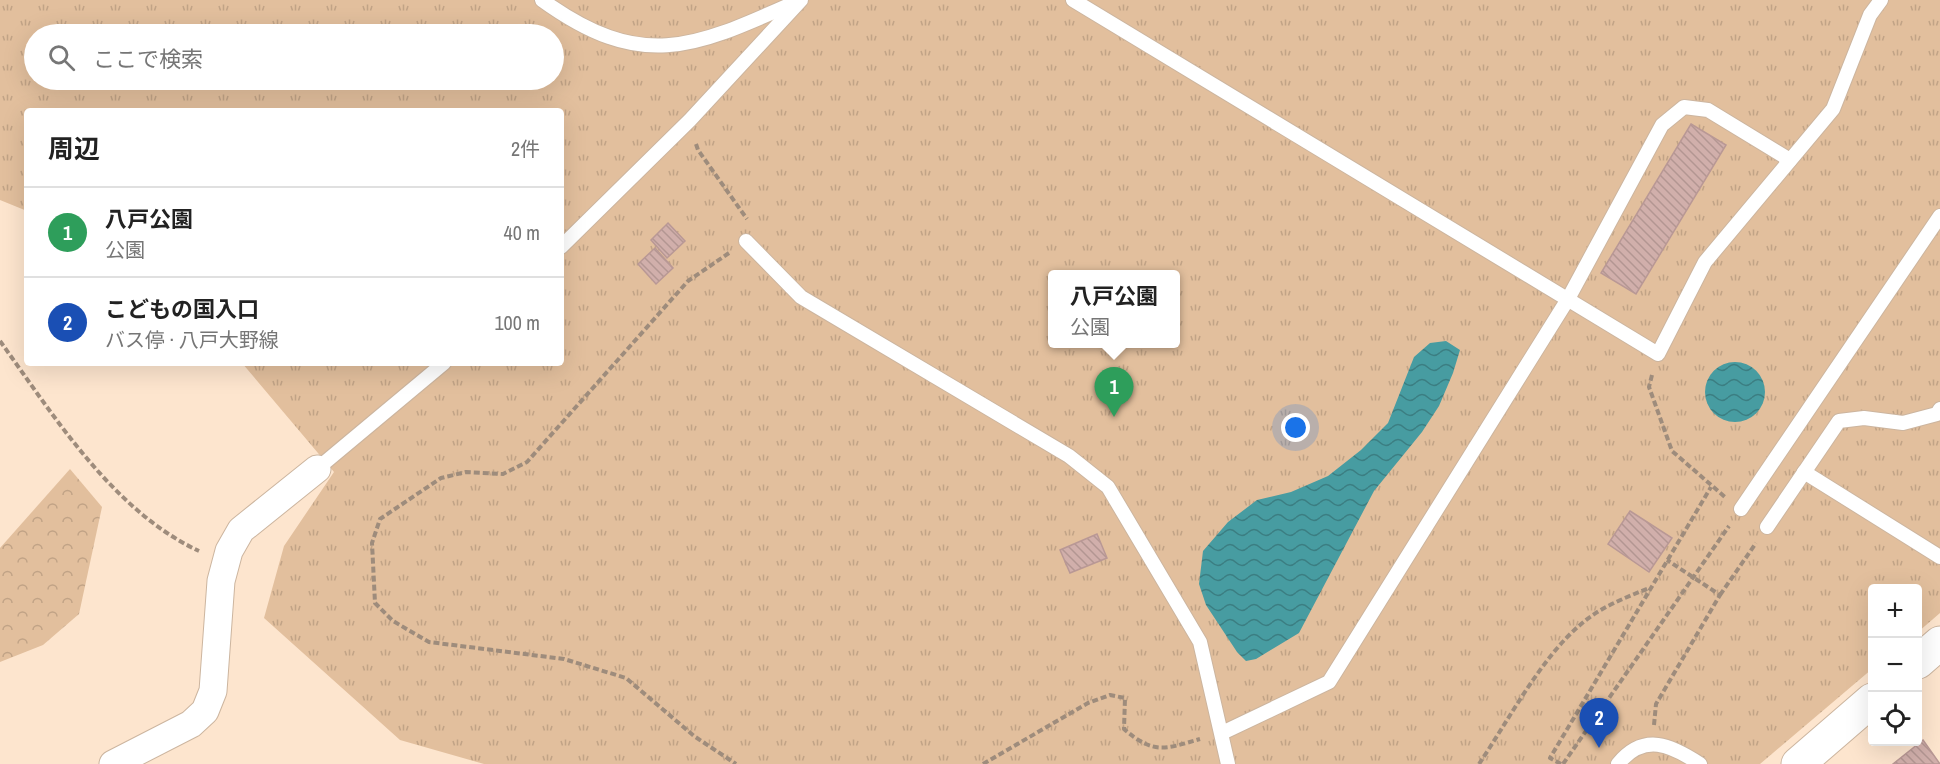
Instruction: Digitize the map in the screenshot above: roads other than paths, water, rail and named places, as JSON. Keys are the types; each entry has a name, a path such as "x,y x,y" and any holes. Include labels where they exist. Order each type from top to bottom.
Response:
{"main road":[{"path":"1922,658 1940,643"},
{"path":"1798,764 1868,703"}],"street":[{"path":"113,764 191,724 205,711 213,691 221,581 226,563 241,530 317,469"}],"lane":[{"path":"542,0 574,23 619,42 670,46 714,38 801,0"},
{"path":"564,244 690,120 801,0"},
{"path":"1073,0 1658,354 1705,262 1833,109 1870,15 1881,0"},
{"path":"1222,733 1329,682 1568,299 1662,125 1684,107 1708,110 1791,160"},
{"path":"1741,509 1940,216"},
{"path":"746,241 801,297 1069,456 1108,487 1200,642 1228,764"},
{"path":"317,469 440,366"},
{"path":"1767,526 1839,421 1864,418 1903,423 1937,414 1940,409"},
{"path":"1804,472 1940,557"},
{"path":"1618,764 1628,751 1651,744 1676,748 1700,764"}],"water":[{"path":"1446,341 1460,350 1439,406 1422,432 1374,491 1299,633 1256,659 1246,661 1237,652 1206,605 1199,584 1203,551 1228,522 1257,500 1291,492 1328,476 1361,450 1388,423 1414,357 1430,343"},
{"path":"1729,362 1741,362 1752,367 1760,375 1765,392 1763,404 1752,417 1741,422 1729,422 1718,417 1710,409 1705,398 1705,386 1710,375 1718,367"}],"place":[{"name":"八戸公園","path":"1114,417"},
{"name":"こどもの国入口","path":"1599,748"}]}
